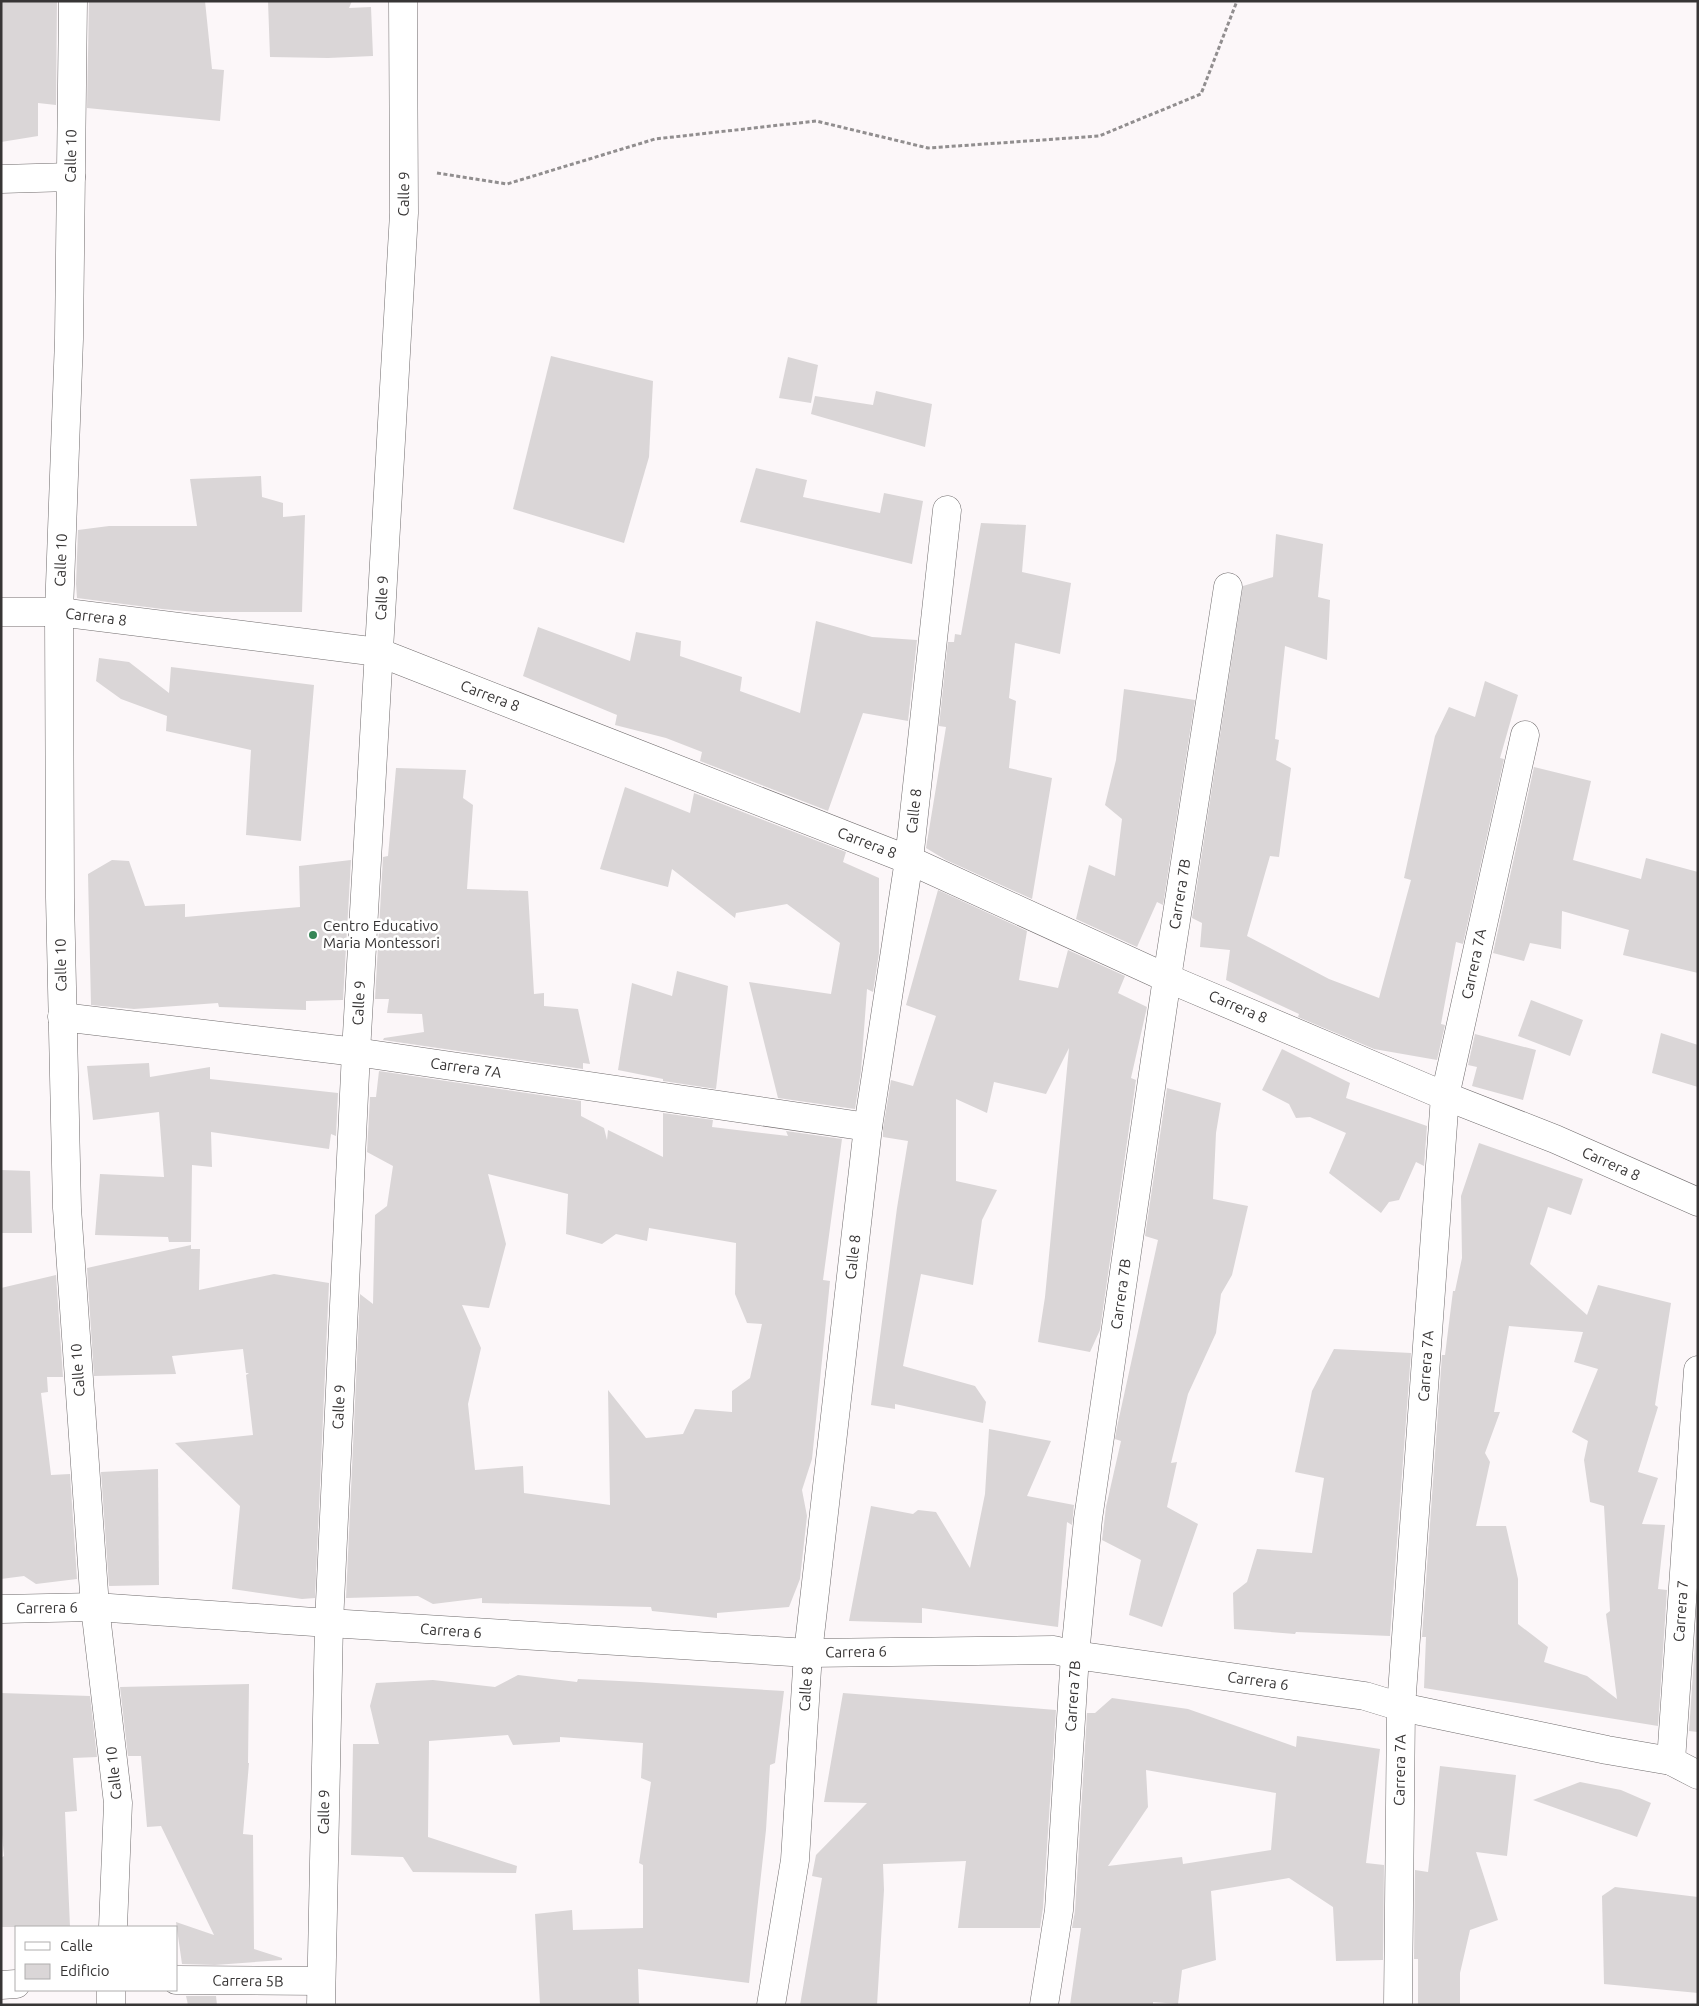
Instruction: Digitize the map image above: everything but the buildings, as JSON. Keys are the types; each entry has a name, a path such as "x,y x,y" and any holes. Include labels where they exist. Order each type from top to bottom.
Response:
{"street":[{"name":"Calle 10","path":"73,1 69,340 60,612 62,1017 67,1208 95,1607 118,1804 113,1926"},
{"name":"Calle 9","path":"321,1993 329,1623 356,1052 403,222 403,1"},
{"path":"1,179 71,177"},
{"name":"Calle 8","path":"771,2005 795,1860 808,1653 868,1126 909,860 946,510"},
{"name":"Carrera 7B","path":"1044,2005 1059,1910 1076,1656 1088,1519 1228,587"},
{"name":"Carrera 8","path":"1,612 60,612 378,652 909,860 1168,978 1446,1096 1556,1139 1698,1202"},
{"name":"Carrera 7A","path":"1398,2005 1401,1707 1446,1096 1525,735"},
{"name":"Carrera 7A","path":"62,1017 356,1052 868,1126"},
{"name":"Carrera 7","path":"1671,1761 1698,1370"},
{"name":"Carrera 6","path":"1,1609 95,1607 808,1653 1054,1650 1076,1656 1365,1696 1401,1707 1597,1748 1671,1761 1698,1775"},
{"name":"Carrera 5B","path":"178,1980 321,1993"},
{"path":"1,1985 15,1984"},
{"path":"111,1991 111,2005"}],"path":[{"path":"404,168 507,184 655,139 816,121 928,148 1099,136 1201,94 1237,1"}],"place":[{"name":"Centro Educativo Maria Montessori","path":"313,935"}]}
